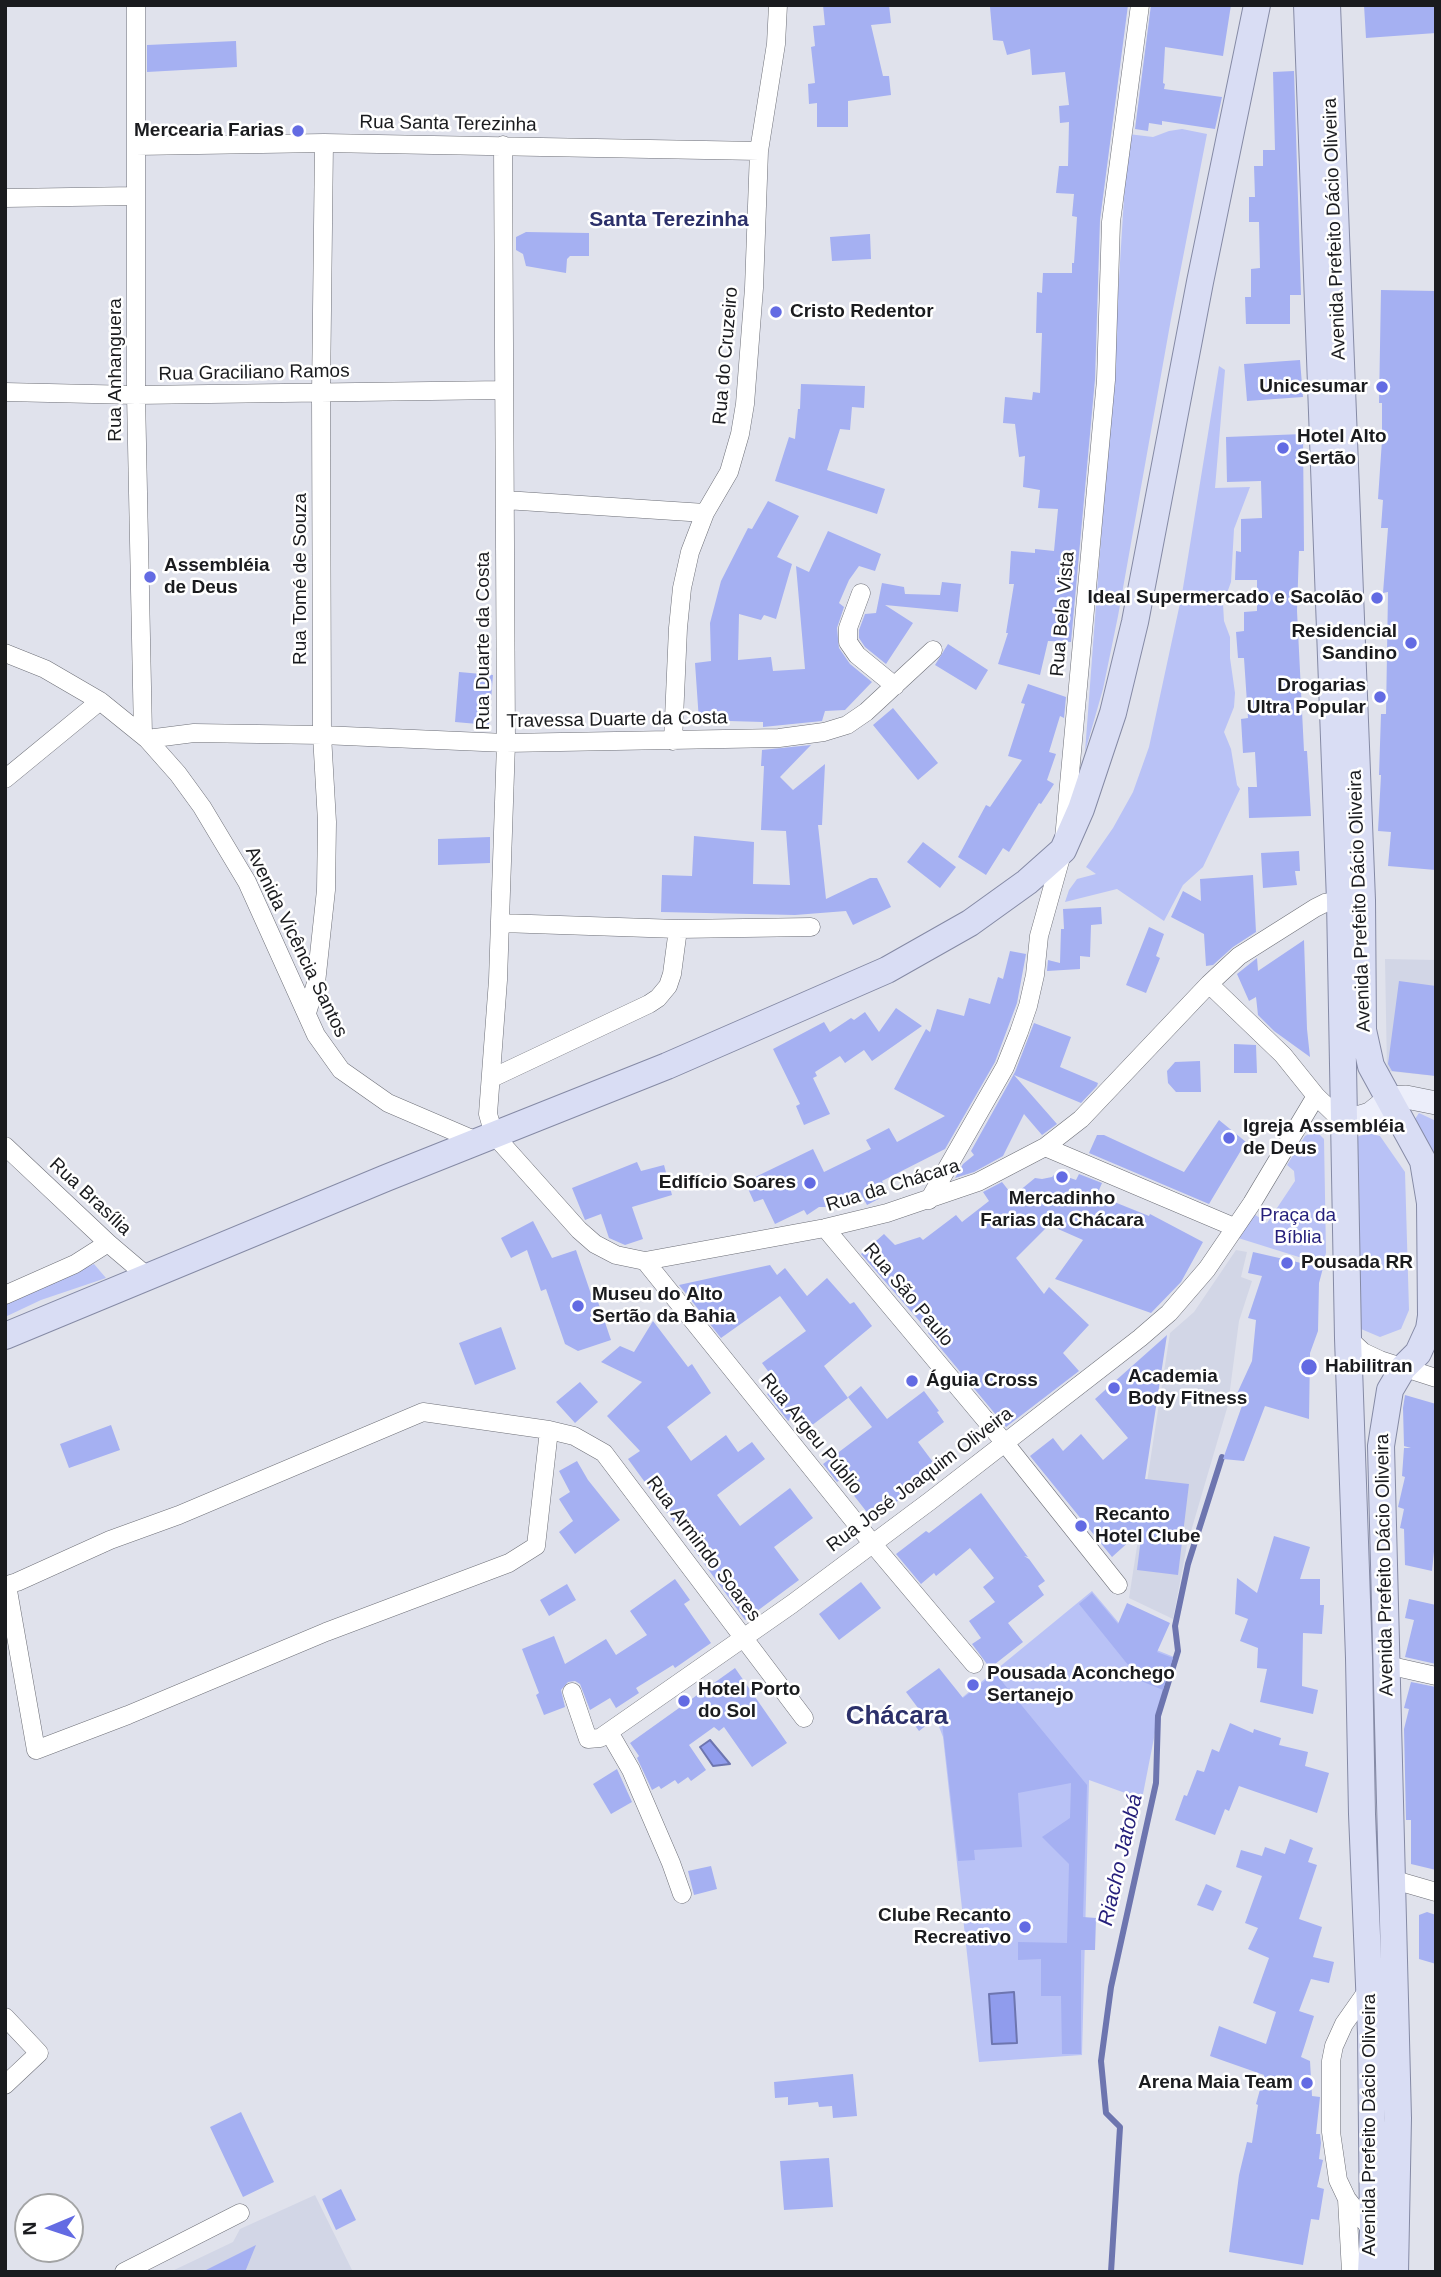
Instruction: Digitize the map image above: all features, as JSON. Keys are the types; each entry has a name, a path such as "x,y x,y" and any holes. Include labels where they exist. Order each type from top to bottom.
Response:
{"main road":[{"path":"5,1336 667,1066 887,970 970,923 1027,881 1063,850 1081,809 1109,725 1135,622 1200,282 1257,5"},
{"name":"Avenida Prefeito Dácio Oliveira","path":"1307,5 1340,901 1348,1338 1362,1814 1370,1987 1373,2232 1371,2272"},
{"name":"Avenida Prefeito Dácio Oliveira","path":"1327,5 1362,900 1363,1030 1380,1106 1425,1156 1430,1203 1431,1316 1426,1340 1403,1368 1390,1390 1381,1446 1398,2118 1395,2272"},
{"path":"1343,1122 1406,1097 1436,1103"}],"street":[{"name":"Rua Anhanguera","path":"136,5 136,395 145,737"},
{"name":"Rua do Cruzeiro","path":"673,741 682,588 690,552 705,513 729,472 743,414 754,288 759,151 776,44 778,5"},
{"name":"Rua Bela Vista","path":"929,1200 1005,1067 1019,1032 1035,975 1039,936 1063,850 1107,380 1111,222 1140,5"},
{"name":"Rua Santa Terezinha","path":"136,146 324,143 759,151"},
{"name":"Rua Tomé de Souza","path":"307,1013 316,983 326,890 327,822 322,735 321,394 324,143"},
{"name":"Rua Duarte da Costa","path":"486,1138 501,923 506,743 503,145"},
{"path":"5,198 136,196"},
{"name":"Rua Graciliano Ramos","path":"5,392 136,395 504,390"},
{"path":"505,500 705,513"},
{"path":"861,593 849,628 848,642 857,655 895,687"},
{"name":"Travessa Duarte da Costa","path":"145,737 194,733 322,735 506,743 779,738 824,732 847,724 895,687 933,650"},
{"name":"Avenida Vicência Santos","path":"5,653 45,669 100,701 145,737 178,774 202,807 247,882 307,1013 327,1051 341,1070 388,1103 486,1138"},
{"path":"5,779 100,701"},
{"name":"Rua da Chácara","path":"486,1138 595,1244 616,1255 645,1261 825,1228 929,1200 978,1182 1045,1147 1081,1119 1239,956 1315,908 1325,903 1340,901"},
{"path":"501,923 678,929 811,927"},
{"path":"492,1079 657,998 668,986 672,974 678,929"},
{"path":"1209,984 1283,1055 1343,1122"},
{"name":"Rua José Joaquim Oliveira","path":"609,1732 792,1604 1169,1313 1207,1269 1252,1203 1317,1096"},
{"name":"Rua Brasília","path":"5,1146 148,1277"},
{"path":"1045,1147 1234,1227"},
{"name":"Rua São Paulo","path":"825,1228 1004,1442 1118,1585"},
{"path":"5,1295 75,1264 108,1243"},
{"name":"Rua Argeu Públio","path":"645,1261 872,1543 974,1664"},
{"path":"1348,1338 1363,1352 1436,1378"},
{"name":"Rua Armindo Soares","path":"6,1585 423,1412 549,1430 573,1436 604,1452 804,1718"},
{"path":"6,1585 36,1750 128,1715 326,1632 509,1563 536,1546 549,1430"},
{"path":"1387,1665 1436,1676"},
{"path":"572,1692 588,1738 600,1738 609,1732 631,1770 682,1894"},
{"path":"1391,1879 1436,1892"},
{"path":"1370,1987 1338,2034 1331,2061 1334,2161 1338,2180 1347,2199 1373,2232"},
{"path":"5,2017 39,2053 5,2085"},
{"path":"1347,2199 1351,2272"},
{"path":"124,2272 240,2213"}],"shaded area":[{"path":"1385,959 1436,960 1436,1076 1387,1071"},
{"path":"1236,1250 1247,1252 1241,1277 1252,1281 1239,1321 1228,1405 1187,1545 1173,1619 1129,1598 1170,1333 1194,1312"},
{"path":"710,1740 730,1764 713,1766 700,1747"},
{"path":"1014,1992 1017,2043 992,2044 989,1994"},
{"path":"315,2195 353,2272 170,2272 233,2242 240,2229"}],"green space":[{"path":"1182,129 1207,134 1118,616 1103,689 1085,752 1128,134 1153,137"},
{"path":"1219,366 1225,370 1215,488 1250,487 1234,529 1231,582 1223,604 1224,621 1230,637 1235,693 1234,707 1224,732 1231,749 1240,789 1203,867 1183,885 1164,921 1117,889 1065,902 1077,879 1096,874 1086,867 1113,828 1133,792 1149,747 1182,594"},
{"path":"1419,1113 1436,1121 1436,1157 1416,1135 1415,1119"},
{"name":"Praça da Bíblia","path":"1313,1132 1324,1139 1326,1253 1324,1260 1318,1263 1235,1237 1254,1214 1267,1223 1295,1181 1294,1171 1287,1165 1305,1136"},
{"path":"1368,1133 1380,1136 1405,1172 1409,1310 1401,1329 1380,1337 1361,1329 1351,1139"},
{"path":"94,1264 106,1278 41,1300 5,1317 5,1303"},
{"name":"Clube Recanto Recreativo","path":"1092,1591 1134,1641 1174,1657 1163,1692 1142,1799 1089,1780 1082,2055 979,2062 943,1737 936,1719"}],"building":[{"path":"823,5 889,5 891,23 871,25 883,76 889,76 891,95 848,101 848,127 817,127 817,103 809,104 808,84 815,83 811,47 815,46 813,26 825,25"},
{"path":"1128,5 1100,220 1095,379 1071,642 1048,641 1040,675 998,664 1008,633 1014,584 1009,584 1011,551 1054,551 1058,509 1038,508 1040,490 1023,487 1025,456 1019,457 1015,424 1003,423 1005,397 1032,400 1033,392 1040,393 1042,333 1036,333 1037,292 1042,293 1043,273 1072,273 1077,217 1072,216 1074,194 1056,193 1059,166 1068,166 1069,122 1060,123 1059,106 1069,105 1065,72 1032,75 1030,49 1007,55 1003,41 993,40 990,7"},
{"path":"1151,5 1231,5 1223,56 1165,47 1164,89 1222,97 1215,129 1162,121 1162,125 1149,123 1148,131 1135,129"},
{"path":"1364,5 1436,5 1436,33 1366,38"},
{"path":"236,41 237,67 147,72 147,45"},
{"path":"1294,71 1301,295 1290,295 1290,324 1246,324 1245,297 1251,297 1251,269 1260,268 1259,222 1249,222 1249,197 1255,197 1254,166 1263,166 1263,150 1275,150 1273,72"},
{"path":"526,232 589,233 589,256 570,256 567,259 566,273 526,266 523,254 516,250 516,237"},
{"path":"870,234 871,259 832,261 830,237"},
{"path":"1381,290 1436,291 1436,870 1388,866 1391,832 1378,831 1381,714 1386,714 1388,592 1383,593 1388,528 1381,528 1383,500 1378,499 1382,440 1382,403 1379,403"},
{"path":"1300,360 1303,397 1247,401 1244,364"},
{"path":"801,384 865,386 864,408 852,407 850,430 840,429 827,470 885,489 877,514 775,481 789,437 795,439"},
{"path":"1303,434 1304,551 1299,551 1297,611 1304,751 1307,751 1311,816 1249,818 1248,787 1257,787 1255,752 1243,753 1241,719 1248,718 1244,658 1238,658 1236,632 1244,631 1244,612 1257,611 1257,580 1235,580 1236,551 1241,552 1241,519 1262,518 1261,481 1227,482 1226,437"},
{"path":"768,501 799,516 777,557 792,564 776,619 764,615 761,620 739,614 738,660 771,657 773,671 805,669 796,566 809,572 828,531 881,554 875,571 859,566 849,580 839,603 844,607 837,628 839,648 850,664 872,682 845,710 825,711 822,721 763,727 763,722 729,719 699,721 695,663 711,661 710,623 721,581 748,528 752,529"},
{"path":"942,582 961,584 958,612 885,605 913,623 886,664 865,647 859,638 859,630 865,614 876,613 882,583 904,587 905,594 940,595"},
{"path":"948,644 988,670 976,690 935,665"},
{"path":"459,672 493,675 489,725 455,722"},
{"path":"1028,684 1066,697 1064,718 1060,716 1049,752 1056,754 1047,780 1054,784 1009,852 1003,848 986,875 958,857 986,805 990,807 1022,760 1008,756 1025,704 1021,703"},
{"path":"893,708 938,763 918,780 873,725"},
{"path":"811,745 780,777 793,790 825,764 822,825 818,825 826,899 870,878 877,878 891,907 853,925 846,911 795,915 661,912 662,875 692,876 694,836 754,842 753,884 790,885 786,831 761,830 764,766 761,766 762,750"},
{"path":"490,837 490,863 438,865 438,839"},
{"path":"923,842 956,867 940,888 907,862"},
{"path":"1299,851 1300,871 1295,871 1297,885 1263,888 1261,853"},
{"path":"1253,875 1256,932 1233,947 1213,965 1206,966 1204,934 1171,917 1183,891 1201,901 1200,879"},
{"path":"1101,907 1102,924 1091,925 1090,957 1080,956 1080,969 1047,971 1048,960 1060,963 1061,929 1064,929 1063,909"},
{"path":"1149,927 1164,934 1156,956 1160,958 1146,993 1126,985"},
{"path":"1304,940 1310,1057 1274,1031 1258,1015 1256,997 1249,1001 1237,974 1257,958 1258,971"},
{"path":"1010,951 1026,954 1017,1003 995,1062 945,1149 882,1181 888,1194 867,1205 860,1192 827,1207 819,1207 807,1215 804,1210 775,1224 763,1199 754,1202 745,1182 813,1149 824,1172 871,1149 866,1140 889,1128 897,1142 945,1116 894,1089 926,1029 930,1032 937,1009 964,1016 969,998 990,1004 998,977 1003,979"},
{"path":"1399,981 1436,986 1436,1076 1392,1071 1388,1064"},
{"path":"896,1008 922,1026 872,1061 864,1050 845,1063 840,1056 815,1072 817,1076 813,1078 830,1114 804,1125 796,1106 800,1104 773,1049 824,1022 830,1032 865,1012 879,1032"},
{"path":"1034,1023 1071,1037 1060,1067 1098,1083 1097,1086 1081,1103 1014,1075 1057,1124 1042,1135 1024,1114 1003,1156 974,1172 955,1178 963,1164 974,1155 971,1151 1015,1072"},
{"path":"1234,1044 1256,1045 1257,1073 1234,1073"},
{"path":"1200,1061 1201,1092 1176,1092 1168,1083 1167,1071 1175,1062"},
{"path":"1219,1120 1246,1142 1209,1204 1089,1153 1097,1135 1104,1135 1184,1172"},
{"path":"637,1162 641,1171 664,1165 672,1195 632,1207 643,1239 625,1245 609,1238 601,1214 585,1220 572,1188"},
{"path":"1056,1173 1076,1180 1079,1174 1102,1183 1097,1195 1149,1216 1150,1214 1203,1242 1181,1282 1151,1313 1055,1279 1083,1240 1049,1225 1016,1258 1044,1294 1049,1287 1089,1325 1063,1353 1079,1371 1006,1427 861,1254 884,1234 895,1245 920,1237 923,1240 956,1215 962,1222 989,1201 983,1192 1002,1182 1013,1196 1035,1178 1052,1177"},
{"path":"533,1221 552,1258 576,1250 591,1294 595,1293 611,1340 578,1351 565,1344 546,1289 541,1291 527,1250 511,1258 501,1238"},
{"path":"1253,1252 1323,1268 1319,1283 1318,1331 1310,1353 1309,1419 1265,1406 1244,1461 1223,1459 1244,1400 1235,1398 1252,1361 1256,1320 1248,1318 1262,1276 1248,1273"},
{"path":"770,1265 777,1275 785,1268 807,1296 827,1278 850,1304 854,1302 872,1326 824,1366 848,1398 807,1429 796,1415 788,1421 767,1394 779,1386 762,1363 806,1331 780,1296 721,1338 679,1285"},
{"path":"653,1321 688,1367 692,1364 711,1393 667,1427 691,1461 726,1435 738,1452 752,1442 765,1459 717,1495 740,1526 790,1488 813,1518 774,1547 799,1580 745,1620 628,1459 640,1451 607,1416 642,1382 601,1362 620,1346 634,1352"},
{"path":"501,1327 516,1369 475,1385 459,1343"},
{"path":"1167,1335 1145,1479 1189,1484 1178,1575 1137,1570 1142,1530 1112,1557 1030,1456 1053,1438 1063,1451 1081,1434 1103,1460 1128,1438 1095,1399"},
{"path":"580,1382 598,1402 575,1423 556,1402"},
{"path":"861,1386 887,1419 924,1391 944,1422 918,1442 941,1473 922,1487 920,1484 873,1520 841,1479 837,1482 823,1464 872,1427 848,1397"},
{"path":"1405,1395 1436,1404 1436,1532 1432,1571 1405,1565 1404,1529 1400,1528 1404,1509 1398,1507 1405,1477 1402,1476 1404,1448 1411,1448 1404,1446"},
{"path":"111,1425 120,1450 69,1468 60,1444"},
{"path":"577,1461 588,1480 620,1520 575,1554 559,1532 573,1521 559,1499 570,1492 559,1471"},
{"path":"981,1493 1028,1557 1024,1556 1045,1581 1038,1586 1044,1595 1008,1623 1023,1642 990,1668 972,1644 981,1638 969,1621 995,1602 983,1587 994,1578 970,1548 936,1576 934,1573 921,1584 896,1554 926,1531 929,1533"},
{"path":"1274,1536 1310,1547 1300,1579 1320,1579 1320,1605 1324,1605 1322,1634 1303,1633 1302,1686 1318,1690 1313,1714 1260,1702 1267,1669 1257,1668 1258,1648 1240,1641 1248,1619 1235,1614 1237,1578 1257,1593"},
{"path":"675,1579 690,1600 684,1604 711,1643 675,1668 673,1665 636,1688 639,1693 616,1708 610,1698 590,1710 580,1684 575,1681 568,1682 561,1690 565,1707 544,1715 536,1695 539,1693 522,1649 554,1636 565,1664 606,1639 616,1655 647,1635 630,1611"},
{"path":"861,1582 881,1608 839,1640 819,1614"},
{"path":"567,1584 576,1600 549,1616 540,1600"},
{"path":"1092,1593 1118,1624 1127,1603 1170,1623 1157,1652 1173,1658 1163,1690 1141,1681 1079,1604"},
{"path":"1409,1599 1436,1605 1436,1664 1405,1657 1414,1620 1405,1618"},
{"path":"735,1668 787,1743 752,1767 724,1727 719,1731 714,1727 689,1745 706,1770 691,1781 688,1777 678,1784 675,1780 661,1789 659,1786 652,1790 637,1758 639,1756 630,1743"},
{"path":"939,1668 963,1698 995,1673 1087,1785 1083,1917 1096,1918 1095,1950 1081,1950 1081,2054 1062,2054 1061,1996 1041,1996 1041,1959 1018,1960 1018,1942 1067,1943 1069,1864 1042,1837 1070,1818 1071,1783 1018,1793 1022,1847 974,1850 975,1860 958,1861 941,1714 919,1731 908,1716 918,1708 906,1692"},
{"path":"1411,1682 1436,1687 1436,1870 1411,1864 1411,1820 1406,1820 1404,1729 1409,1709 1404,1708"},
{"path":"1230,1723 1253,1733 1254,1729 1281,1738 1279,1745 1308,1752 1305,1766 1329,1773 1317,1813 1239,1786 1229,1811 1225,1809 1215,1835 1175,1820 1197,1770 1204,1772 1212,1749 1219,1752"},
{"path":"617,1769 632,1802 611,1814 593,1784"},
{"path":"1290,1839 1313,1848 1308,1862 1317,1865 1299,1919 1322,1927 1313,1957 1334,1962 1329,1983 1311,1979 1299,2011 1314,2016 1301,2057 1310,2061 1312,2096 1320,2097 1316,2134 1320,2134 1319,2159 1323,2160 1317,2187 1324,2189 1319,2220 1311,2219 1303,2265 1229,2252 1239,2175 1247,2142 1252,2143 1256,2104 1264,2075 1210,2056 1219,2026 1266,2044 1276,2012 1253,2003 1269,1958 1248,1949 1258,1928 1245,1923 1262,1876 1236,1867 1241,1850 1262,1856 1265,1847 1285,1854"},
{"path":"711,1866 717,1889 694,1895 688,1871"},
{"path":"1206,1884 1222,1891 1213,1911 1197,1905"},
{"path":"1427,1912 1436,1915 1436,1964 1419,1959 1419,1915"},
{"path":"853,2074 857,2116 833,2118 832,2106 819,2107 818,2102 788,2105 788,2097 775,2098 774,2082"},
{"path":"241,2112 274,2182 243,2197 210,2127"},
{"path":"829,2158 833,2207 784,2210 780,2161"},
{"path":"341,2189 356,2220 336,2230 322,2199"},
{"path":"256,2245 245,2272 202,2272"}],"waterway":[{"name":"Riacho Jatobá","path":"1111,2272 1120,2127 1106,2113 1101,2061 1111,1987 1156,1783 1158,1716 1178,1651 1175,1626 1188,1564 1222,1457"}],"place":[{"name":"Mercearia Farias","path":"298,131"},
{"name":"Cristo Redentor","path":"776,312"},
{"name":"Unicesumar","path":"1382,387"},
{"name":"Hotel Alto Sertão","path":"1283,448"},
{"name":"Assembléia de Deus","path":"150,577"},
{"name":"Ideal Supermercado e Sacolão","path":"1377,598"},
{"name":"Residencial Sandino","path":"1411,643"},
{"name":"Drogarias Ultra Popular","path":"1380,697"},
{"name":"Igreja Assembléia de Deus","path":"1229,1138"},
{"name":"Mercadinho Farias da Chácara","path":"1062,1177"},
{"name":"Edifício Soares","path":"810,1183"},
{"name":"Pousada RR","path":"1287,1263"},
{"name":"Museu do Alto Sertão da Bahia","path":"578,1306"},
{"name":"Habilitran","path":"1309,1367"},
{"name":"Águia Cross","path":"912,1381"},
{"name":"Academia Body Fitness","path":"1114,1388"},
{"name":"Recanto Hotel Clube","path":"1081,1526"},
{"name":"Pousada Aconchego Sertanejo","path":"973,1685"},
{"name":"Hotel Porto do Sol","path":"684,1701"},
{"name":"Clube Recanto Recreativo","path":"1025,1927"},
{"name":"Arena Maia Team","path":"1307,2083"}],"district":[{"name":"Santa Terezinha","path":"669,220"},
{"name":"Chácara","path":"897,1717"}]}
